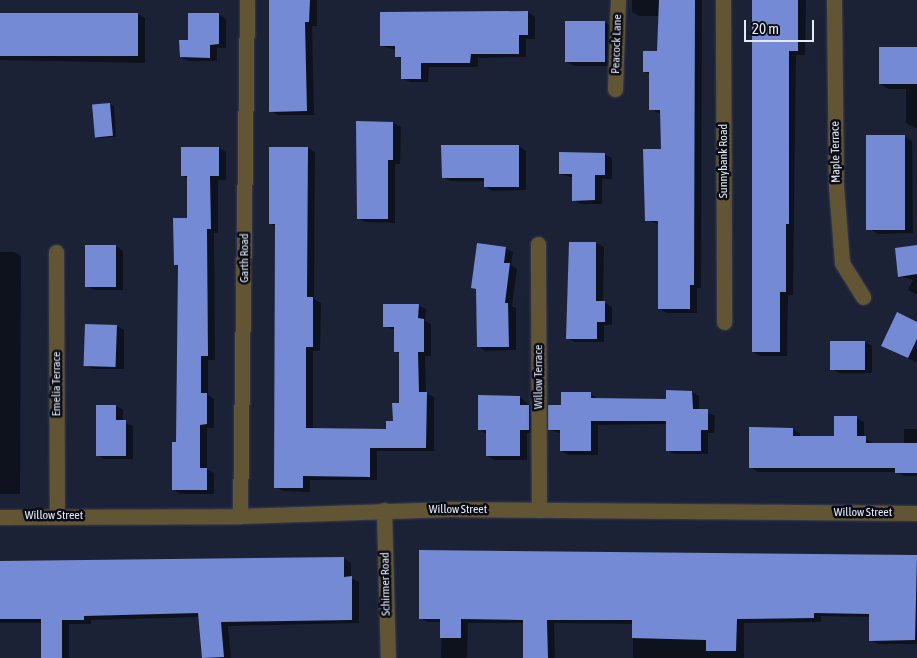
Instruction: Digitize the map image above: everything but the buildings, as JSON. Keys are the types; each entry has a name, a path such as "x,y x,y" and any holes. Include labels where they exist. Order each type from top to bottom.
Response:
{"street":[{"name":"Garth Road","path":"240,516 247,0"},
{"name":"Peacock Lane","path":"615,88 618,0"},
{"name":"Sunnybank Road","path":"723,0 724,322"},
{"name":"Maple Terrace","path":"834,0 836,186 842,263 863,297"},
{"name":"Willow Terrace","path":"538,244 539,510"},
{"name":"Emelia Terrace","path":"56,252 56,516"},
{"name":"Willow Street","path":"0,517 240,516 384,510 917,513"},
{"name":"Schirmer Road","path":"384,510 388,658"}]}
